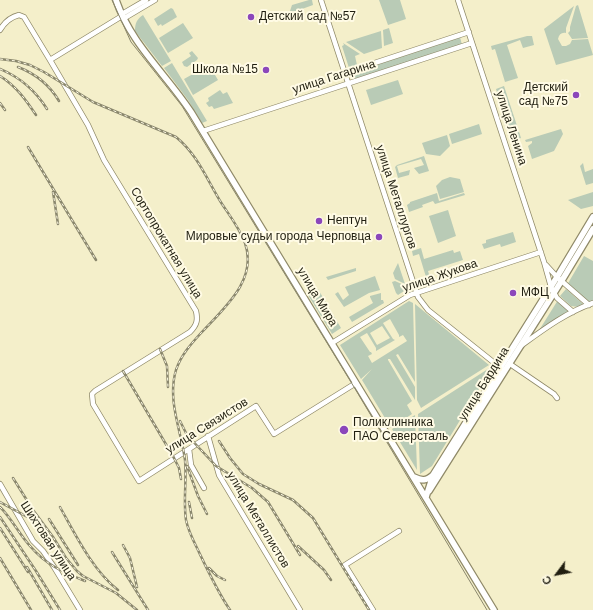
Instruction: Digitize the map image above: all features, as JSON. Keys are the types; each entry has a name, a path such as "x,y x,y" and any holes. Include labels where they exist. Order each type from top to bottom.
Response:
{"main road":[{"name":"улица Мира","path":"116,0 122,16 139,46 180,95 203,131 494,610"},
{"name":"улица Бардина","path":"426,497 554,292 559,279 593,217"},
{"name":"улица Бардина","path":"426,497 433,475 455,439 551,287 559,279 593,229"},
{"path":"455,439 460,443"},
{"path":"414,477 423,480 428,479 433,475"}],"street":[{"path":"0,30 3,25 14,16 19,15 24,18 50,60 146,0"},
{"path":"122,16 155,0"},
{"name":"улица Металлургов","path":"321,0 416,293 420,301 428,310 500,368 506,371"},
{"name":"улица Ленина","path":"458,0 541,252 551,287 557,298 573,312"},
{"name":"улица Гагарина","path":"344,73 469,32"},
{"name":"улица Гагарина","path":"203,131 472,43"},
{"name":"Сортопрокатная улица","path":"50,60 88,125 104,160 196,311 198,319 190,332 100,387 92,394 93,404 140,481"},
{"name":"улица Жукова","path":"332,343 410,295 541,252"},
{"name":"улица Ленина","path":"544,262 559,279 591,304"},
{"path":"521,346 573,312 591,304"},
{"path":"510,364 554,394 557,398"},
{"name":"улица Связистов","path":"140,481 256,406 274,434 356,383"},
{"name":"улица Металлистов","path":"208,436 219,475 300,610"},
{"path":"188,449 191,465 204,488"},
{"name":"Шихтовая улица","path":"0,484 33,541 43,551 54,567 80,610"},
{"path":"373,610 345,565 399,531"}],"green space":[{"path":"312,0 313,5 302,9 303,15 287,20 292,5"},
{"path":"379,0 400,0 406,19 388,25"},
{"path":"578,5 588,38 572,39 568,33 570,31 576,6"},
{"path":"574,6 566,28 566,33 561,34 558,39 562,46 566,46 570,44 572,40 588,39 593,55 556,65 544,29"},
{"path":"171,8 177,17 162,26 161,24 158,26 154,19"},
{"path":"143,15 171,61 162,66 135,31 135,26 139,18"},
{"path":"183,23 193,38 168,53 159,38"},
{"path":"389,28 393,43 384,46 383,30"},
{"path":"381,31 382,48 364,54 346,42"},
{"path":"532,36 534,45 523,48 520,40 507,45 518,78 505,82 495,49 492,50 491,46"},
{"path":"460,37 462,45 353,80 350,73"},
{"path":"343,43 360,54 355,56 357,65 349,68 342,46 344,45"},
{"path":"192,51 198,58 197,60 187,67 184,66 182,62 191,56 189,53"},
{"path":"172,63 207,121 202,123 188,100 164,68"},
{"path":"209,65 218,80 193,95 184,79"},
{"path":"398,80 403,94 371,105 366,90"},
{"path":"504,86 521,138 512,141 496,89"},
{"path":"220,90 223,94 227,92 233,103 214,109 212,106 209,107 206,103 209,101 208,98"},
{"path":"479,124 482,134 452,144 449,134"},
{"path":"561,129 563,134 554,151 532,159 528,146 532,143 532,141 526,142 525,140"},
{"path":"447,135 450,146 440,156 426,154 422,143"},
{"path":"424,156 429,171 419,174 414,168 424,165 421,159 397,166 399,173 410,170 409,175 398,178 395,167 397,165"},
{"path":"583,163 585,172 593,169 593,183 586,185 580,166"},
{"path":"450,177 460,179 464,192 440,199 436,186 442,180"},
{"path":"593,192 593,206 581,209 568,200"},
{"path":"437,193 439,201 464,193 465,195 435,204 433,201 422,205 423,207 409,212 407,205 410,202"},
{"path":"448,210 456,236 438,243 429,216"},
{"path":"513,232 516,242 501,247 500,244 484,249 482,244 486,243 486,240"},
{"path":"421,248 424,259 453,250 454,253 460,251 463,260 428,271 431,281 422,284 421,279 426,277 419,254 413,256 412,251"},
{"path":"584,256 593,261 593,302 589,304 567,285"},
{"path":"398,263 405,284 395,279 393,273"},
{"path":"356,268 356,271 328,280 326,277"},
{"path":"375,276 380,290 369,293 344,307 335,294 338,292 343,300 349,295 345,287"},
{"path":"395,281 406,286 407,289 398,295 392,282"},
{"path":"318,289 341,328 332,334 308,295"},
{"path":"566,289 583,304 578,307 571,306 560,296"},
{"path":"381,293 381,300 383,300 384,303 352,322 349,317 373,303 370,296"},
{"path":"558,300 568,309 569,312 538,332"},
{"path":"409,301 413,303 415,382 398,354 396,355 415,387 415,400 390,359 388,359 412,401 407,405 412,414 391,428 362,380 372,369 361,379 340,345","holes":["390,319 399,337 403,335 407,341 372,363 368,356 372,354 360,337 367,333 376,348 376,351 395,340 383,323","382,326 390,338 377,345 370,333"]},
{"path":"415,304 489,365 421,408 417,400"},
{"path":"491,367 492,368 432,466 420,474 418,414"},
{"path":"415,415 417,470 392,429"}],"tram line":[{"path":"112,0 131,42 182,106 354,387 487,610"}],"railway":[{"path":"0,59 30,65 93,102 176,137 184,144 202,168 243,238 248,256 247,269 243,281 228,303 183,355 176,370 173,392 185,460 185,512 187,524 208,572 230,610"},
{"path":"18,67 42,80 59,101"},
{"path":"0,69 15,76 27,85 38,96 47,109"},
{"path":"0,76 16,89 36,115"},
{"path":"0,103 5,110"},
{"path":"28,147 96,260"},
{"path":"53,192 58,224"},
{"path":"160,349 167,366 168,387"},
{"path":"123,371 174,458 179,468 181,479"},
{"path":"180,421 187,435 216,466 252,488 268,502 300,555"},
{"path":"219,441 243,474 259,484 293,500 313,518 369,610"},
{"path":"187,466 198,496 207,514"},
{"path":"13,478 66,558 77,571 83,576 116,593 137,610"},
{"path":"0,502 33,520 41,527"},
{"path":"189,502 192,518"},
{"path":"0,507 36,553 62,571 85,581"},
{"path":"60,507 78,540 93,563 100,573 118,590"},
{"path":"0,517 60,610"},
{"path":"49,519 78,565"},
{"path":"0,528 28,572"},
{"path":"123,545 130,558 137,587"},
{"path":"298,546 324,570 331,580"},
{"path":"112,552 148,610"},
{"path":"0,558 31,610"},
{"path":"27,567 52,610"},
{"path":"209,568 217,576 225,580"}],"place":[{"name":"Детский сад №57","path":"251,17"},
{"name":"Школа №15","path":"266,70"},
{"name":"Детский сад №75","path":"576,95"},
{"name":"Нептун","path":"319,221"},
{"name":"Мировые судьи города Черповца","path":"379,237"},
{"name":"МФЦ","path":"513,293"},
{"name":"Поликлинника ПАО Северсталь","path":"344,430"}]}
